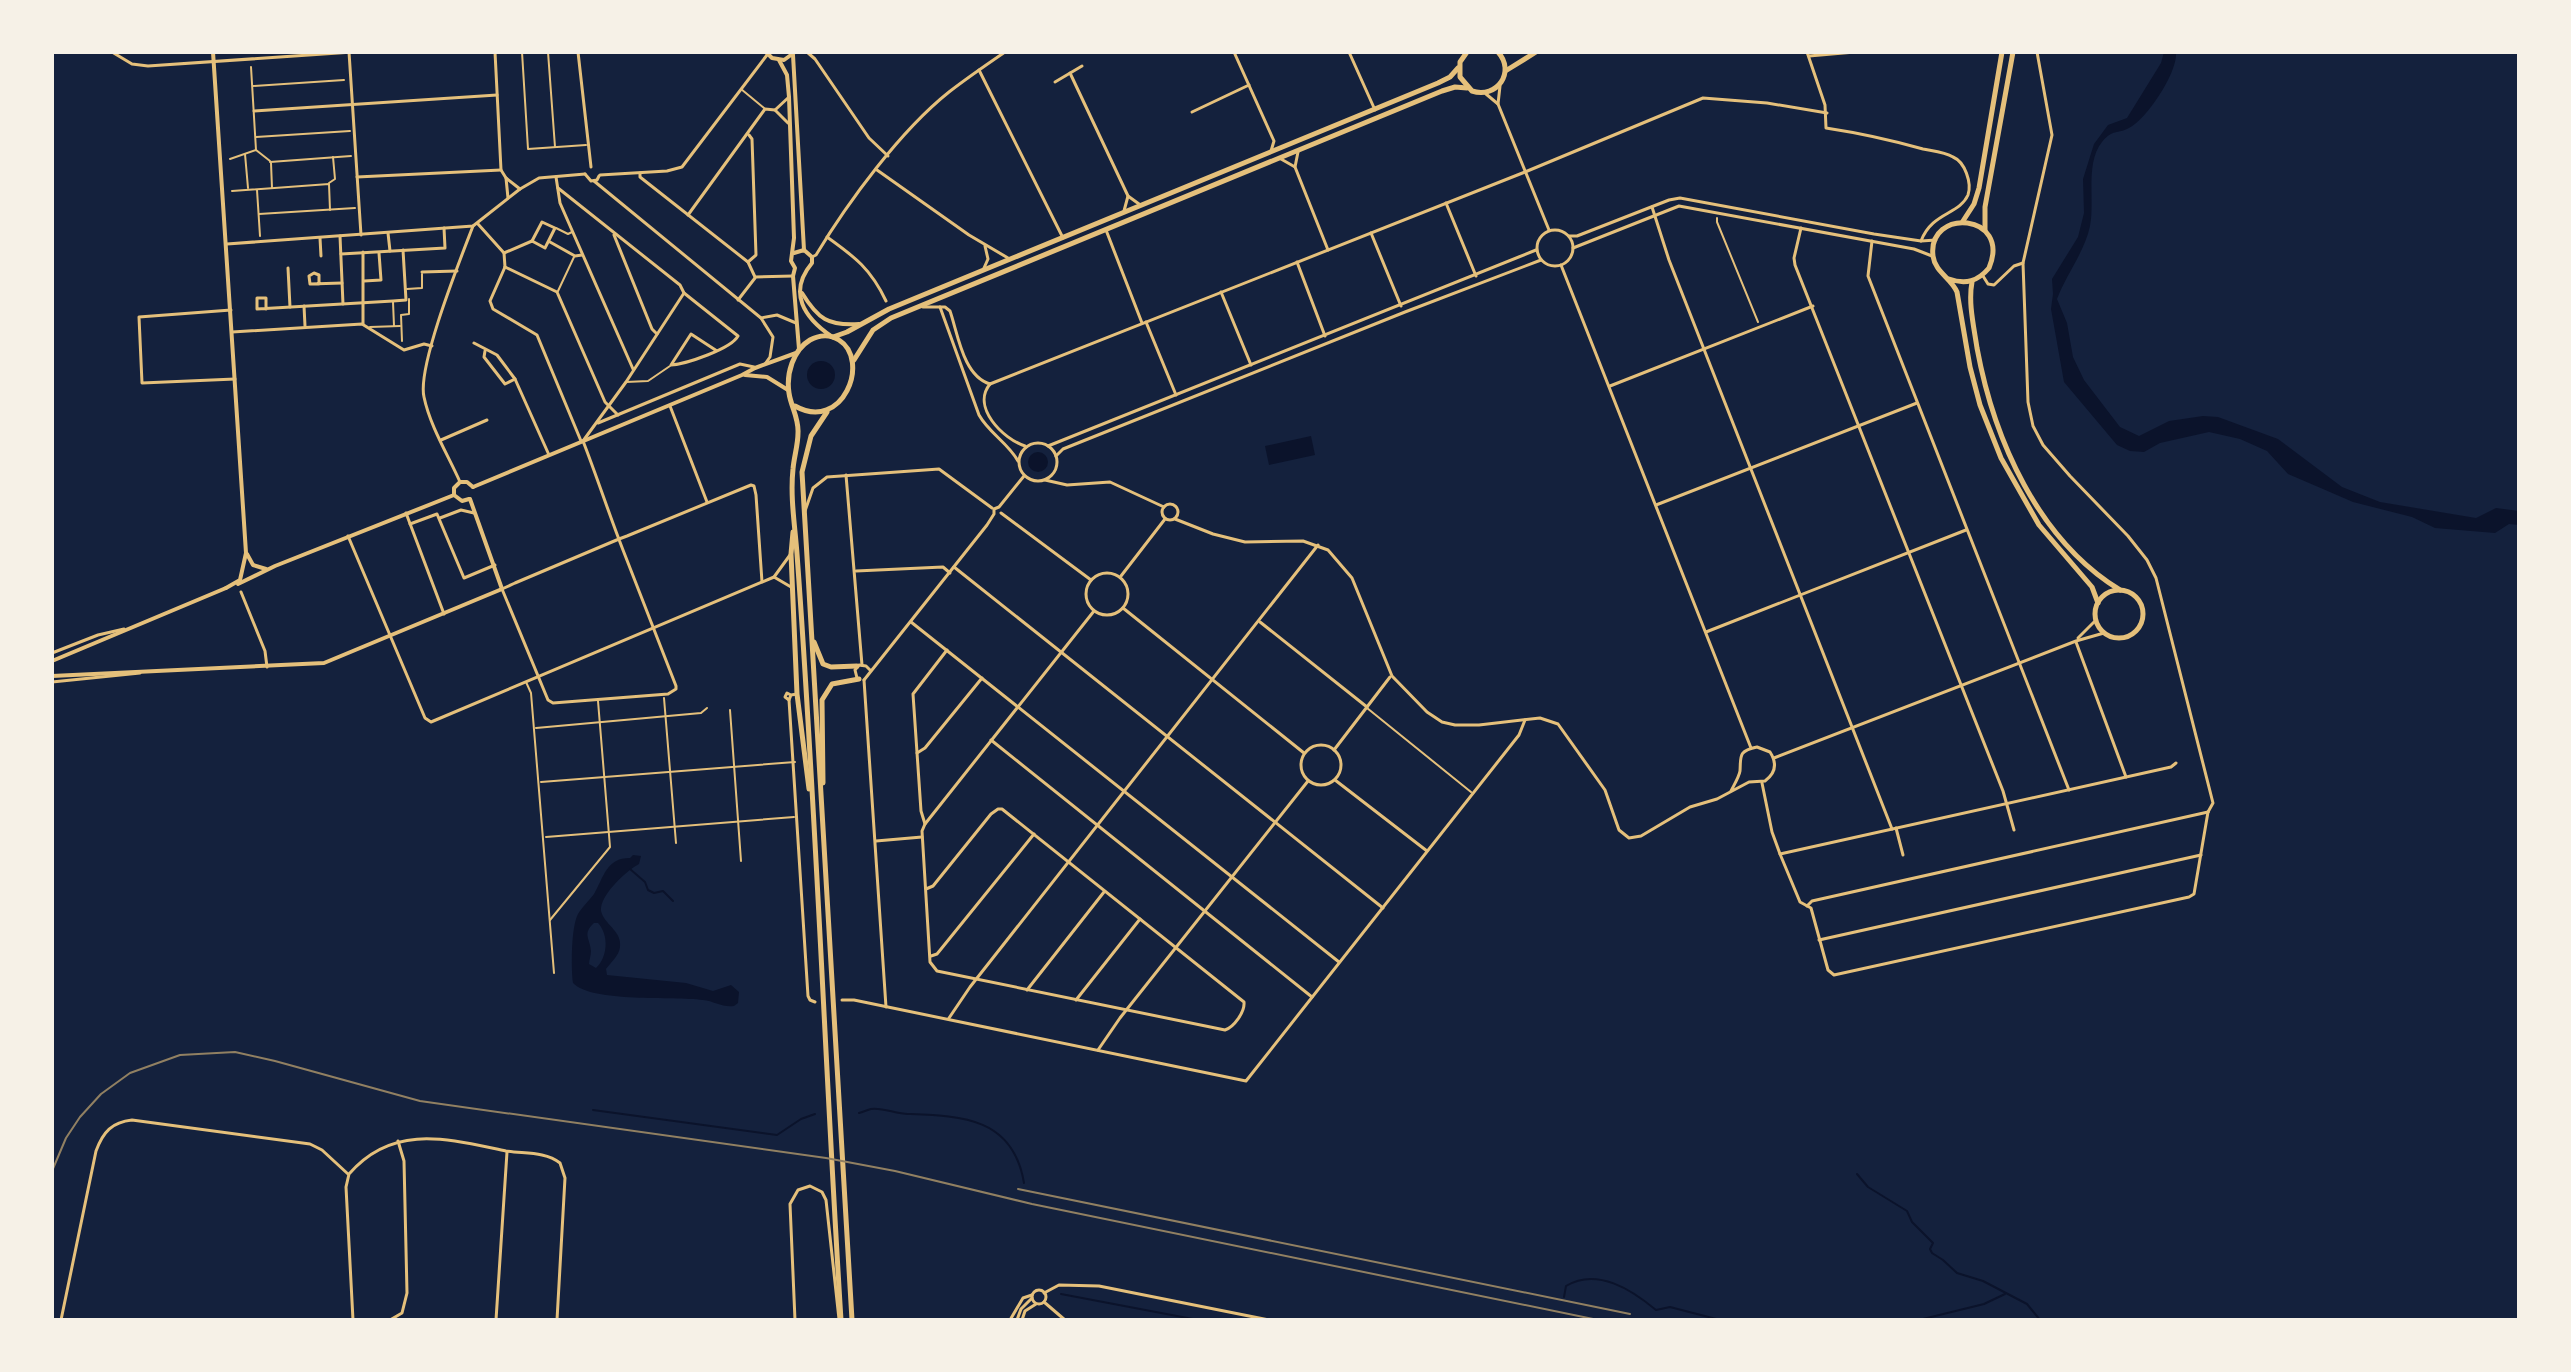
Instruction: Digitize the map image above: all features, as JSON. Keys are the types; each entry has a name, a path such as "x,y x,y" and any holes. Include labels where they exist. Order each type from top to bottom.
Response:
{"main road":[{"path":"840,1320 794,515 793,470 799,432 795,406 788,391 788,378 798,351 815,337 832,336 862,324 871,317 1438,83 1450,77 1466,52"},
{"path":"1498,52 1506,70"},
{"path":"852,1320 802,472 811,436 827,411 842,398 848,388 853,361 863,343 881,324 1442,91 1455,87 1486,93 1500,86 1506,70 1536,52"},
{"path":"1963,222 1979,188 2002,52"},
{"path":"1949,279 1972,282 1989,268 1994,249 1985,231 1985,207 2013,52"},
{"path":"1458,68 1467,88"},
{"path":"1985,231 1975,224 1963,222 1947,227 1936,240 1933,256 1936,265 1957,292 1980,405 2001,458 2039,525 2092,587 2098,603 2096,620 2104,633 2111,637 2126,637 2141,622 2142,607 2127,591 2107,593 2098,603"},
{"path":"1972,282 1971,299 1982,373 1990,403 2015,466 2035,503 2061,539 2087,566 2120,590"},
{"path":"832,336 849,350 853,361"},
{"path":"795,406 813,413 827,411"},
{"path":"794,515 791,554 792,696 813,816"},
{"path":"811,631 823,664 831,667 860,666"},
{"path":"822,816 822,700 832,684 862,680"}],"street":[{"path":"112,52 125,62 139,66 351,52 361,235"},
{"path":"213,52 246,553 240,580 226,588"},
{"path":"495,52 501,170 520,189"},
{"path":"522,52 528,149 587,144"},
{"path":"548,52 555,147"},
{"path":"578,52 591,167"},
{"path":"807,52 869,138 888,156"},
{"path":"812,257 888,156 942,99 1005,52"},
{"path":"1234,52 1274,141 1271,152"},
{"path":"1349,52 1375,110"},
{"path":"1855,52 1808,54 1827,113 1826,128 1871,135 1953,156 1968,178 1970,188 1963,203 1930,224 1921,241"},
{"path":"1762,783 1772,832 1800,902 1811,908 1830,974 2178,901 2194,894 2208,812 2213,803 2156,578 2147,560 2128,536 2043,445 2033,426 2028,402 2023,263 2052,135 2037,52"},
{"path":"594,181 600,175 682,167 767,54 779,60 788,59 794,54"},
{"path":"794,54 804,250 812,257 801,291 805,314 832,336"},
{"path":"473,487 798,351 795,268 791,261 794,253 789,97 787,75 779,60"},
{"path":"1055,82 1082,66"},
{"path":"251,67 256,150 270,162 272,188"},
{"path":"979,70 1063,238"},
{"path":"1070,73 1128,196 1143,205"},
{"path":"252,86 344,80"},
{"path":"1192,112 1249,85"},
{"path":"1498,104 1500,86"},
{"path":"741,89 765,109 775,110 790,124"},
{"path":"1486,93 1498,104 1549,230"},
{"path":"254,111 497,95"},
{"path":"775,110 789,97"},
{"path":"1027,447 1017,444 985,412 984,390 990,384 1525,172 1694,101 1718,99 1827,113"},
{"path":"688,215 765,109"},
{"path":"256,137 350,131"},
{"path":"748,134 752,139 756,255 748,262"},
{"path":"1274,141 1285,146"},
{"path":"230,159 256,150"},
{"path":"1299,151 1295,167 1328,250"},
{"path":"245,153 248,190"},
{"path":"270,162 351,156"},
{"path":"232,191 329,184 335,179 333,157"},
{"path":"1279,159 1295,167"},
{"path":"460,482 423,390 425,368 475,225 539,178 585,174 591,167"},
{"path":"591,167 597,169 600,175"},
{"path":"357,177 501,170"},
{"path":"877,170 985,246 1011,260"},
{"path":"640,173 640,177 748,262 755,277"},
{"path":"585,174 588,180 594,181 761,318 773,337 770,357 765,364"},
{"path":"556,177 559,197 582,255 634,370"},
{"path":"506,178 508,198"},
{"path":"329,184 330,210"},
{"path":"558,188 680,285 684,293 738,336 734,342 717,351 671,365 648,381 626,382"},
{"path":"257,189 260,236"},
{"path":"559,197 566,194"},
{"path":"1123,213 1128,196"},
{"path":"1569,236 1573,248 1571,255 1561,265 1551,266 1541,260 1536,250 1540,237 1549,230 1577,236 1680,198 1921,241 1936,240"},
{"path":"1446,203 1476,276"},
{"path":"1573,248 1679,206 1872,241 1933,256"},
{"path":"1652,207 1652,215 1903,855"},
{"path":"259,214 355,208"},
{"path":"1717,218 1758,322"},
{"path":"504,253 532,241 542,222 568,234 573,232"},
{"path":"227,244 475,225 504,253 505,267 491,305 537,335 582,441 676,686 675,692 553,703 548,700 474,513 470,499 473,487"},
{"path":"341,254 445,248 444,228"},
{"path":"532,241 545,248 555,228"},
{"path":"1801,228 1794,258 2007,803 2014,830"},
{"path":"1106,230 1176,395"},
{"path":"613,231 652,329 657,334"},
{"path":"388,233 390,251"},
{"path":"1371,233 1401,306"},
{"path":"340,236 343,304"},
{"path":"827,237 869,270 886,301"},
{"path":"320,238 321,256"},
{"path":"548,241 575,256 582,255"},
{"path":"1872,241 1868,276 2069,790"},
{"path":"982,272 988,259 985,246"},
{"path":"403,250 406,300"},
{"path":"794,253 804,250"},
{"path":"1048,446 1536,250"},
{"path":"364,281 381,280 379,251"},
{"path":"363,252 364,326"},
{"path":"557,292 575,256"},
{"path":"1063,484 1055,471 1056,456 1063,449 1541,260"},
{"path":"1297,262 1325,336"},
{"path":"1983,276 1988,284 1994,285 2014,266 2023,263"},
{"path":"1561,265 1751,748"},
{"path":"505,267 557,292 608,407 618,415"},
{"path":"288,268 290,307"},
{"path":"795,268 806,269"},
{"path":"405,289 422,288 422,272 457,271"},
{"path":"755,277 793,276"},
{"path":"738,300 755,277"},
{"path":"319,284 342,283"},
{"path":"801,291 814,311 825,320 848,325 862,324"},
{"path":"1221,292 1251,365"},
{"path":"582,441 626,382 684,293"},
{"path":"266,309 409,299 409,314 401,315 402,341"},
{"path":"393,301 394,326"},
{"path":"304,306 305,327"},
{"path":"1610,386 1813,306"},
{"path":"919,307 945,307 950,311 974,376 990,384"},
{"path":"940,307 984,424 1013,452 1024,476 1038,482 1055,471"},
{"path":"231,310 139,317 142,383 235,379"},
{"path":"761,318 777,315 796,323"},
{"path":"364,326 405,350 424,344 432,346"},
{"path":"383,326 384,338"},
{"path":"232,332 305,327 401,326"},
{"path":"671,365 691,334 717,351"},
{"path":"474,343 497,355 515,379 549,455"},
{"path":"486,349 484,357 505,384 515,379"},
{"path":"595,425 712,373 740,364 755,368"},
{"path":"742,375 767,377 788,391"},
{"path":"1656,505 1917,403"},
{"path":"670,406 707,502"},
{"path":"441,440 487,420"},
{"path":"1018,461 1027,447 1037,443 1048,446 1056,456"},
{"path":"804,515 813,488 827,477 939,469 1091,580"},
{"path":"846,475 860,666 855,674 862,680 886,1007"},
{"path":"862,680 869,676 870,670 1024,476"},
{"path":"1045,480 1063,484 1110,482 1164,507"},
{"path":"454,495 454,488 460,482 467,482 473,487"},
{"path":"52,679 324,663 707,502 754,486 762,582"},
{"path":"454,495 462,501 470,499"},
{"path":"52,661 268,569 454,495"},
{"path":"1165,519 1162,514 1164,507 1170,504 1178,511 1175,519"},
{"path":"999,507 1001,513"},
{"path":"439,519 461,510 474,513"},
{"path":"406,513 444,614"},
{"path":"410,524 437,514 464,578 495,565"},
{"path":"1165,519 1175,519 1245,542 1303,541 1318,545 1337,558 1352,578 1392,676 1427,712 1442,722 1455,725 1549,719 1565,731 1605,790 1619,830 1629,838 1641,836 1690,807 1717,799 1749,782 1762,783 1774,771 1774,758 1764,748 1751,748 1740,758 1740,772 1731,791"},
{"path":"1120,577 1165,519"},
{"path":"1706,632 1966,530"},
{"path":"348,536 389,637 428,721 774,577 791,554"},
{"path":"949,1020 950,1013 1318,545"},
{"path":"246,553 253,565 268,569"},
{"path":"245,563 247,570 256,575"},
{"path":"854,571 943,567 950,573"},
{"path":"954,567 1383,908"},
{"path":"1105,573 1120,577 1128,592 1128,601 1123,608 1109,615 1094,611 1086,596 1091,580 1105,573"},
{"path":"774,577 792,588"},
{"path":"241,592 265,651 267,667"},
{"path":"1123,608 1304,753"},
{"path":"926,889 933,886 998,809 1005,811 1244,1002 1245,1006 1230,1028 1225,1030 976,980 937,971 930,962 922,837 925,824 1094,611"},
{"path":"2076,641 2096,620"},
{"path":"911,622 1339,962"},
{"path":"1260,622 1472,793"},
{"path":"52,653 98,635 124,629"},
{"path":"1774,758 2076,641 2104,633"},
{"path":"2076,641 2126,777"},
{"path":"925,824 921,811 913,694 947,650"},
{"path":"860,666 870,670"},
{"path":"1334,750 1392,676"},
{"path":"917,753 925,748 982,678"},
{"path":"526,681 531,693 535,728 554,973"},
{"path":"792,696 808,996 815,1002"},
{"path":"664,698 676,843"},
{"path":"550,921 610,847 598,699"},
{"path":"535,728 701,713 707,708"},
{"path":"730,710 741,861"},
{"path":"842,1000 1246,1081 1519,735 1525,720"},
{"path":"991,740 1312,997"},
{"path":"1318,745 1334,750 1341,764 1335,780 1321,786 1308,781 1300,768 1304,753 1318,745"},
{"path":"540,782 795,762"},
{"path":"1780,854 2171,767 2176,763"},
{"path":"1740,772 1749,782"},
{"path":"1335,780 1427,851"},
{"path":"1098,1050 1126,1010 1308,781"},
{"path":"1807,906 1812,901 2208,812"},
{"path":"545,838 798,816"},
{"path":"930,956 937,954 1034,834"},
{"path":"876,841 922,837"},
{"path":"1819,940 2201,855"},
{"path":"1027,990 1105,891"},
{"path":"1076,1000 1140,919"},
{"path":"61,1320 96,1151 111,1126 132,1120 310,1144 322,1150 349,1174"},
{"path":"353,1320 346,1187 349,1174 370,1156 398,1141 421,1137 550,1157 560,1163 564,1172 557,1320"},
{"path":"390,1320 402,1313 407,1293 404,1161 398,1141"},
{"path":"496,1320 508,1151"},
{"path":"795,1320 790,1204 798,1190 810,1186 822,1192 826,1200 840,1320"},
{"path":"1044,1293 1059,1285 1099,1286 1269,1320"},
{"path":"1019,1320 1021,1309 1032,1296 1038,1290 1044,1293"},
{"path":"1044,1293 1044,1302 1065,1320"},
{"path":"1032,1296 1036,1304"},
{"path":"1010,1320 1023,1298 1032,1296"},
{"path":"1019,1320 1025,1311 1044,1302"}],"water":[{"path":"2164,52 2176,52 2172,71 2160,94 2136,123 2109,135 2097,151 2092,171 2088,235 2057,299 2067,323 2073,357 2084,380 2120,427 2139,436 2169,421 2218,417 2278,439 2342,487 2380,502 2476,518 2496,508 2519,511 2519,525 2509,524 2495,533 2435,528 2412,517 2353,502 2288,474 2267,451 2240,439 2209,432 2160,443 2144,452 2130,451 2117,445 2064,382 2051,309 2052,279 2078,237 2084,213 2083,179 2094,144 2108,125 2127,118 2161,63"},
{"path":"821,361 831,365 835,375 831,385 821,389 811,385 807,375 811,365"},
{"path":"1311,436 1315,455 1269,465 1265,446"},
{"path":"1038,452 1045,455 1048,462 1045,469 1038,472 1031,469 1028,462 1031,455"},
{"path":"633,855 641,856 639,864 607,893 601,908 620,942 618,953 606,969 607,975 686,983 713,991 731,985 739,992 738,1003 734,1006 703,1000 597,994 573,983 573,938 578,914 611,865","holes":["598,923 606,946 596,968 589,964 591,951 588,933 590,927"]}],"waterway":[{"path":"630,869 645,882 648,890 654,893 663,891 673,901"},
{"path":"859,1113 880,1109 903,1114 947,1116 982,1124 1009,1145 1018,1161 1024,1183"},
{"path":"593,1110 777,1135 815,1114"},
{"path":"1857,1174 1868,1187 1907,1211 1912,1222 1933,1243 1932,1253 1957,1273 1983,1281 2027,1304 2040,1320"},
{"path":"1564,1297 1566,1286 1578,1281 1602,1280 1636,1295 1656,1310 1670,1307 1720,1320"},
{"path":"1061,1294 1198,1320"},
{"path":"1919,1320 1984,1304 2005,1294"}],"railway":[{"path":"52,1171 66,1138 80,1117 101,1094 130,1073 180,1055 235,1052 420,1101 826,1158 1032,1204 1598,1320"},
{"path":"1018,1189 1630,1314"}]}
